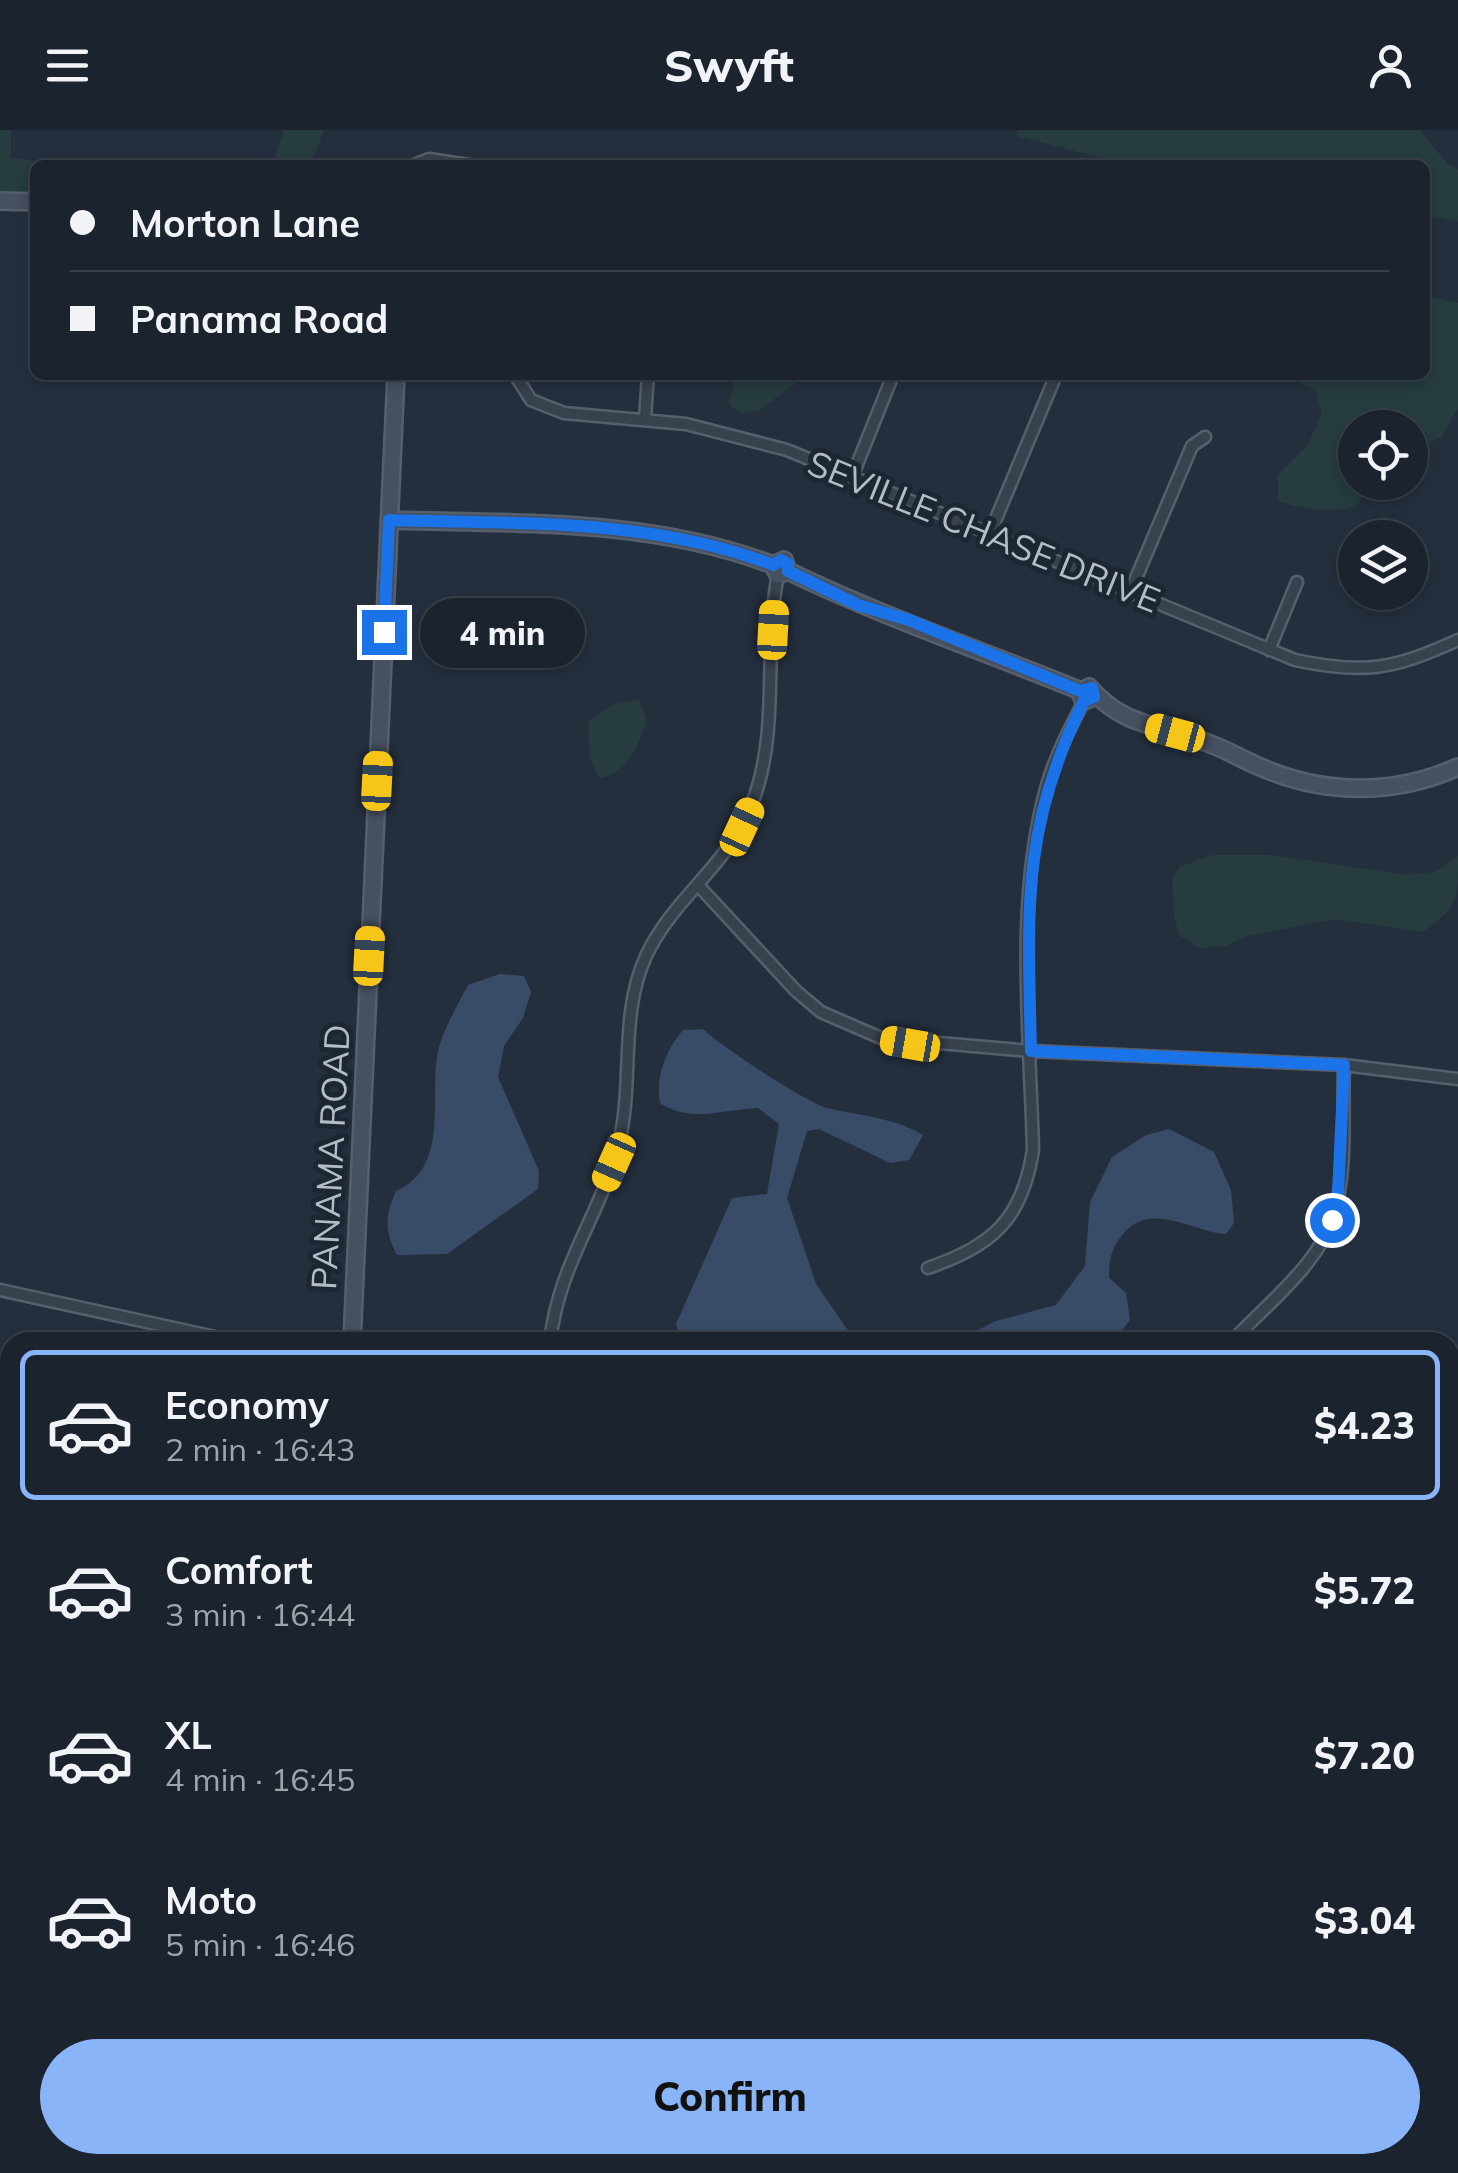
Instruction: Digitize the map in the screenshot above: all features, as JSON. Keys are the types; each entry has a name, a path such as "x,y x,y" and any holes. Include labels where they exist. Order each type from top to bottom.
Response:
{"street":[{"path":"0,201 30,202"},
{"name":"PANAMA ROAD","path":"352,1332 396,380"},
{"name":"SEVILLE CHASE DRIVE","path":"518,380 531,400 564,413 645,418 752,438 1131,590 1269,650 1318,665 1403,665 1458,640"},
{"path":"645,418 648,380"},
{"path":"852,477 891,380"},
{"path":"990,534 1054,380"},
{"path":"1131,590 1192,446 1206,437"},
{"path":"389,520 524,520 562,528 652,533 709,544 858,605 909,620 1150,726 1228,750 1285,777 1328,788 1405,786 1458,767"},
{"path":"552,1332 558,1294 614,1162 636,984 646,956 670,916 734,843 754,800 762,772 780,570"},
{"path":"1269,650 1297,582"},
{"path":"928,1268 985,1243 1018,1205 1034,1150 1028,913 1032,854 1048,781 1086,696"},
{"path":"698,885 796,991 821,1012 850,1028 910,1044 1344,1065 1458,1079"},
{"path":"1241,1332 1298,1271 1332,1220 1338,1194 1344,1065"},
{"path":"0,1290 192,1332"}],"green space":[{"path":"0,130 11,130 11,158 33,160 30,197 0,196"},
{"path":"284,130 324,130 313,160 274,160"},
{"path":"1018,130 1420,130 1448,164 1458,169 1458,221 1430,217 1430,160 1110,160 1017,136"},
{"path":"1430,296 1458,303 1458,408 1442,437 1428,443 1428,410 1338,410 1338,500 1360,500 1357,506 1317,510 1278,501 1278,475 1307,446 1322,414 1315,390 1293,380 1430,380"},
{"path":"735,380 799,380 758,411 740,413 728,404"},
{"path":"639,700 647,722 635,749 617,771 599,778 590,758 588,722 614,704"},
{"path":"1211,855 1271,855 1402,874 1434,873 1458,856 1456,892 1449,909 1422,932 1335,919 1247,936 1225,946 1199,948 1180,936 1174,917 1172,878 1180,867"}],"water":[{"path":"500,974 524,976 531,992 523,1018 504,1046 498,1077 539,1171 538,1189 447,1254 397,1255 388,1230 388,1216 396,1191 424,1167 430,1150 435,1075 442,1038 468,985"},
{"path":"703,1029 816,1104 888,1121 923,1135 909,1160 890,1163 819,1129 807,1131 787,1198 816,1284 849,1332 678,1332 676,1324 732,1198 767,1194 779,1124 758,1108 696,1114 660,1103 663,1064 683,1030"},
{"path":"1169,1129 1214,1152 1231,1190 1234,1223 1226,1234 1172,1220 1146,1219 1123,1234 1112,1254 1109,1278 1126,1293 1130,1320 1121,1332 974,1332 996,1321 1056,1305 1085,1266 1090,1202 1112,1157 1146,1135"}],"route":[{"path":"384,632 389,520 524,520 562,528 652,533 709,544 773,565 781,560 788,564 788,571 858,605 909,620 1080,691 1092,688 1094,697 1084,701 1058,752 1032,854 1028,913 1031,1051 1344,1065 1338,1194 1332,1220"}]}
